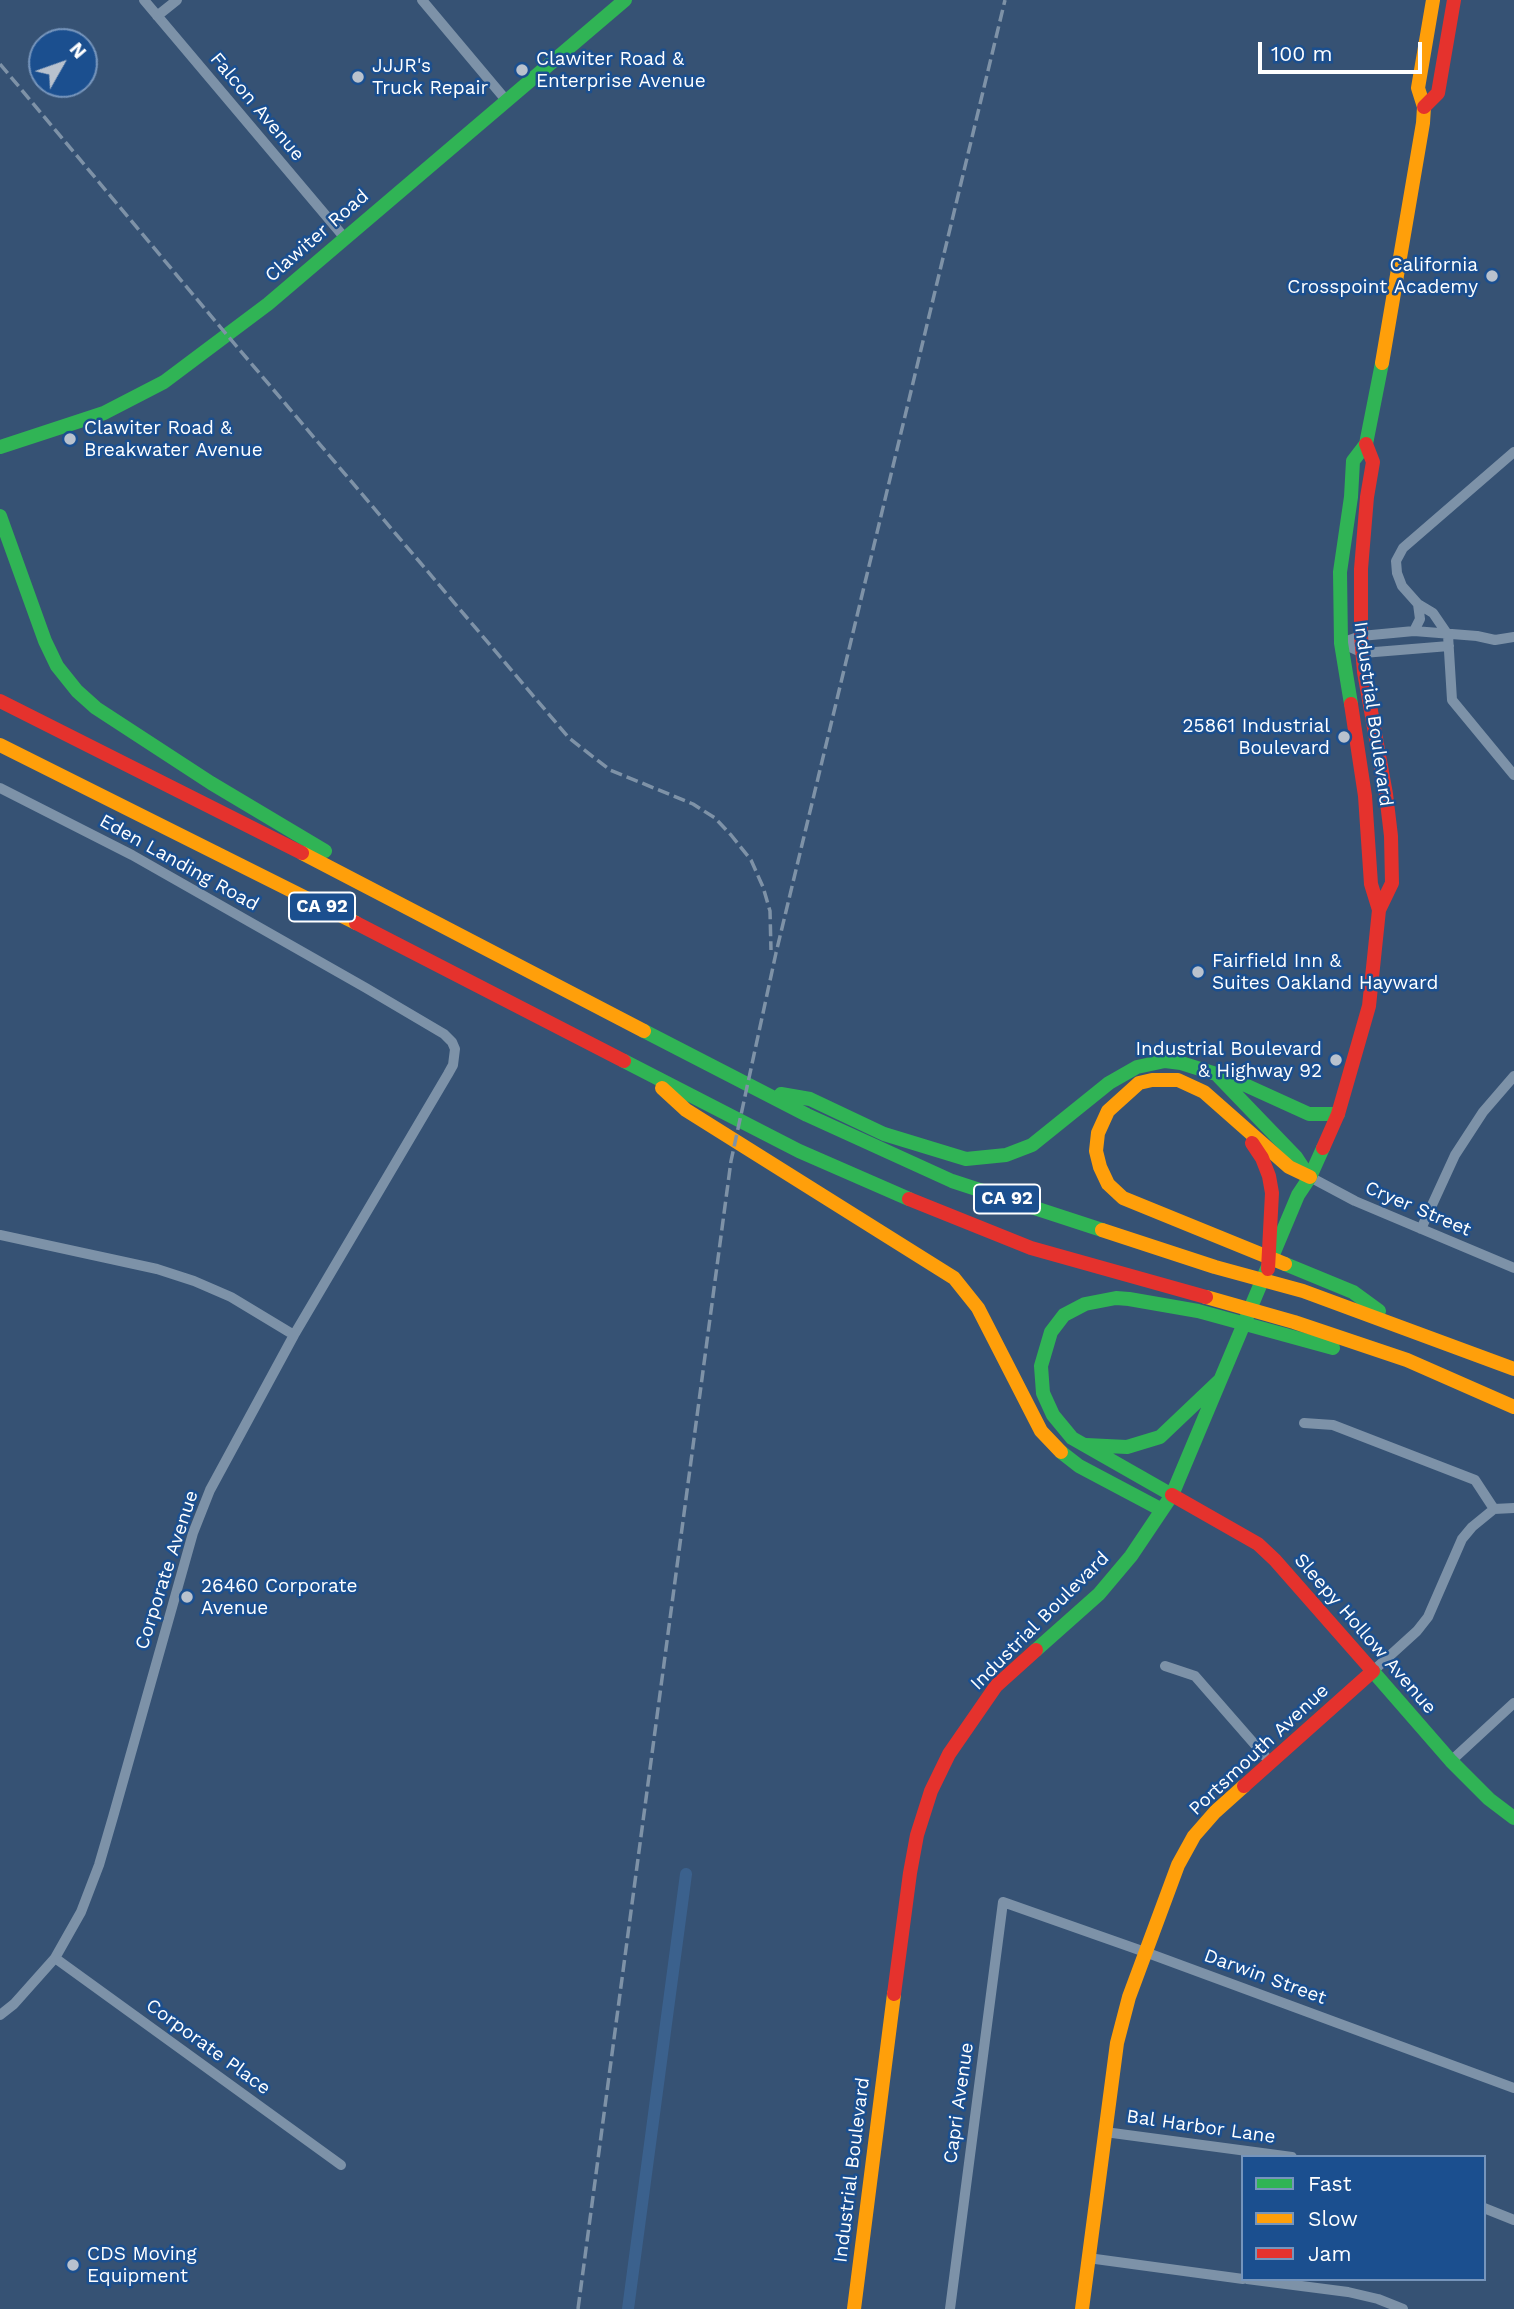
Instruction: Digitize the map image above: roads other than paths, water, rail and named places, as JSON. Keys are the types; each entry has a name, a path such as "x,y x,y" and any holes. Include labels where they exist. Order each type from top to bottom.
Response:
{"main road":[{"name":"Clawiter Road","path":"0,447 104,412 163,382 268,304 625,0"},
{"name":"Industrial Boulevard","path":"1379,910 1371,884 1365,796 1341,643 1340,572 1351,497 1353,461 1366,444 1424,107 1418,88 1433,0"},
{"path":"1445,0 1443,21 1447,40"},
{"name":"Industrial Boulevard","path":"1424,107 1438,93 1454,0"},
{"name":"Industrial Boulevard","path":"854,2309 910,1873 917,1835 931,1791 968,1723 996,1686 1099,1594 1131,1556 1171,1495 1298,1195 1310,1177 1338,1114 1370,999 1379,910 1392,883 1391,836 1361,636 1361,569 1373,462 1366,444"},
{"path":"0,516 45,641 57,666 77,691 96,708 199,776 402,895 432,919"},
{"name":"CA 92","path":"0,701 432,919 807,1115 952,1181 1215,1267 1303,1291 1390,1320 1514,1369"},
{"name":"CA 92","path":"0,745 273,881 799,1151 950,1217 1031,1248 1294,1322 1407,1360 1514,1408"},
{"path":"761,1091 810,1099 884,1134 952,1157 978,1159 1006,1155 1032,1145 1109,1083 1137,1067 1165,1061 1181,1063 1232,1079 1309,1114 1338,1114"},
{"path":"643,1071 685,1110 954,1278 978,1308 1041,1432 1055,1448 1079,1466 1162,1510"},
{"path":"1218,1076 1296,1157 1310,1177"},
{"path":"1310,1177 1289,1167 1194,1085 1165,1079 1139,1083 1108,1111 1098,1133 1096,1151 1100,1167 1108,1184 1123,1198 1317,1275 1353,1292 1390,1320"},
{"path":"1237,1122 1262,1158 1269,1176 1272,1220 1268,1270"},
{"name":"Sleepy Hollow Avenue","path":"1446,1378 1198,1311 1116,1298 1085,1304 1065,1315 1051,1332 1043,1353 1041,1378 1047,1404 1066,1432 1082,1444 1258,1544 1287,1573 1451,1761 1489,1799 1514,1818"},
{"path":"1082,1444 1127,1447 1160,1437 1220,1380"},
{"name":"Portsmouth Avenue","path":"1082,2309 1116,2043 1129,1997 1165,1895 1194,1836 1215,1811 1373,1671"}],"street":[{"name":"Falcon Avenue","path":"144,0 344,237"},
{"path":"157,16 177,0"},
{"path":"422,0 506,100"},
{"path":"1514,452 1404,548 1396,561 1402,586 1418,604 1433,613 1448,640 1452,700 1514,775"},
{"path":"1413,631 1420,619 1418,604"},
{"path":"1341,643 1361,636 1413,631 1448,640"},
{"path":"1401,632 1402,650"},
{"path":"1341,643 1363,653 1402,650 1478,636 1495,640 1514,636"},
{"name":"Eden Landing Road","path":"0,788 151,866 444,1034 455,1049 453,1065 448,1074"},
{"name":"Corporate Avenue","path":"0,2015 55,1958 81,1912 99,1865 193,1533 210,1490 294,1335 448,1074"},
{"path":"1421,1229 1455,1155 1483,1112 1514,1076"},
{"name":"Cryer Street","path":"1310,1177 1354,1201 1514,1268"},
{"path":"0,1235 157,1269 182,1277 231,1297 294,1335"},
{"path":"1304,1423 1333,1425 1475,1480 1494,1509 1514,1508"},
{"name":"Portsmouth Avenue","path":"1373,1671 1417,1631 1428,1616 1462,1539 1494,1509"},
{"path":"1165,1665 1195,1675 1271,1763"},
{"path":"1451,1761 1514,1703"},
{"name":"Darwin Street","path":"1003,1902 1514,2088"},
{"name":"Capri Avenue","path":"950,2309 1003,1902"},
{"name":"Corporate Place","path":"55,1958 341,2165"},
{"name":"Bal Harbor Lane","path":"1105,2132 1277,2155"},
{"path":"1486,2209 1514,2220"},
{"path":"1088,2258 1241,2278"},
{"path":"1261,2281 1348,2292 1378,2299 1402,2309"}],"waterway":[{"path":"628,2309 686,1874"}],"railway":[{"path":"578,2309 731,1161 776,953 1005,0"},
{"path":"0,64 569,738 610,770 693,804 715,818 731,835 751,860 763,887 770,911 771,950"}],"place":[{"name":"Clawiter Road & Enterprise Avenue","path":"522,70"},
{"name":"JJJR's Truck Repair","path":"358,77"},
{"name":"California Crosspoint Academy","path":"1492,276"},
{"name":"Clawiter Road & Breakwater Avenue","path":"70,439"},
{"name":"25861 Industrial Boulevard","path":"1344,737"},
{"name":"Fairfield Inn & Suites Oakland Hayward","path":"1198,972"},
{"name":"Industrial Boulevard & Highway 92","path":"1336,1060"},
{"name":"26460 Corporate Avenue","path":"187,1597"},
{"name":"CDS Moving Equipment","path":"73,2265"}]}
